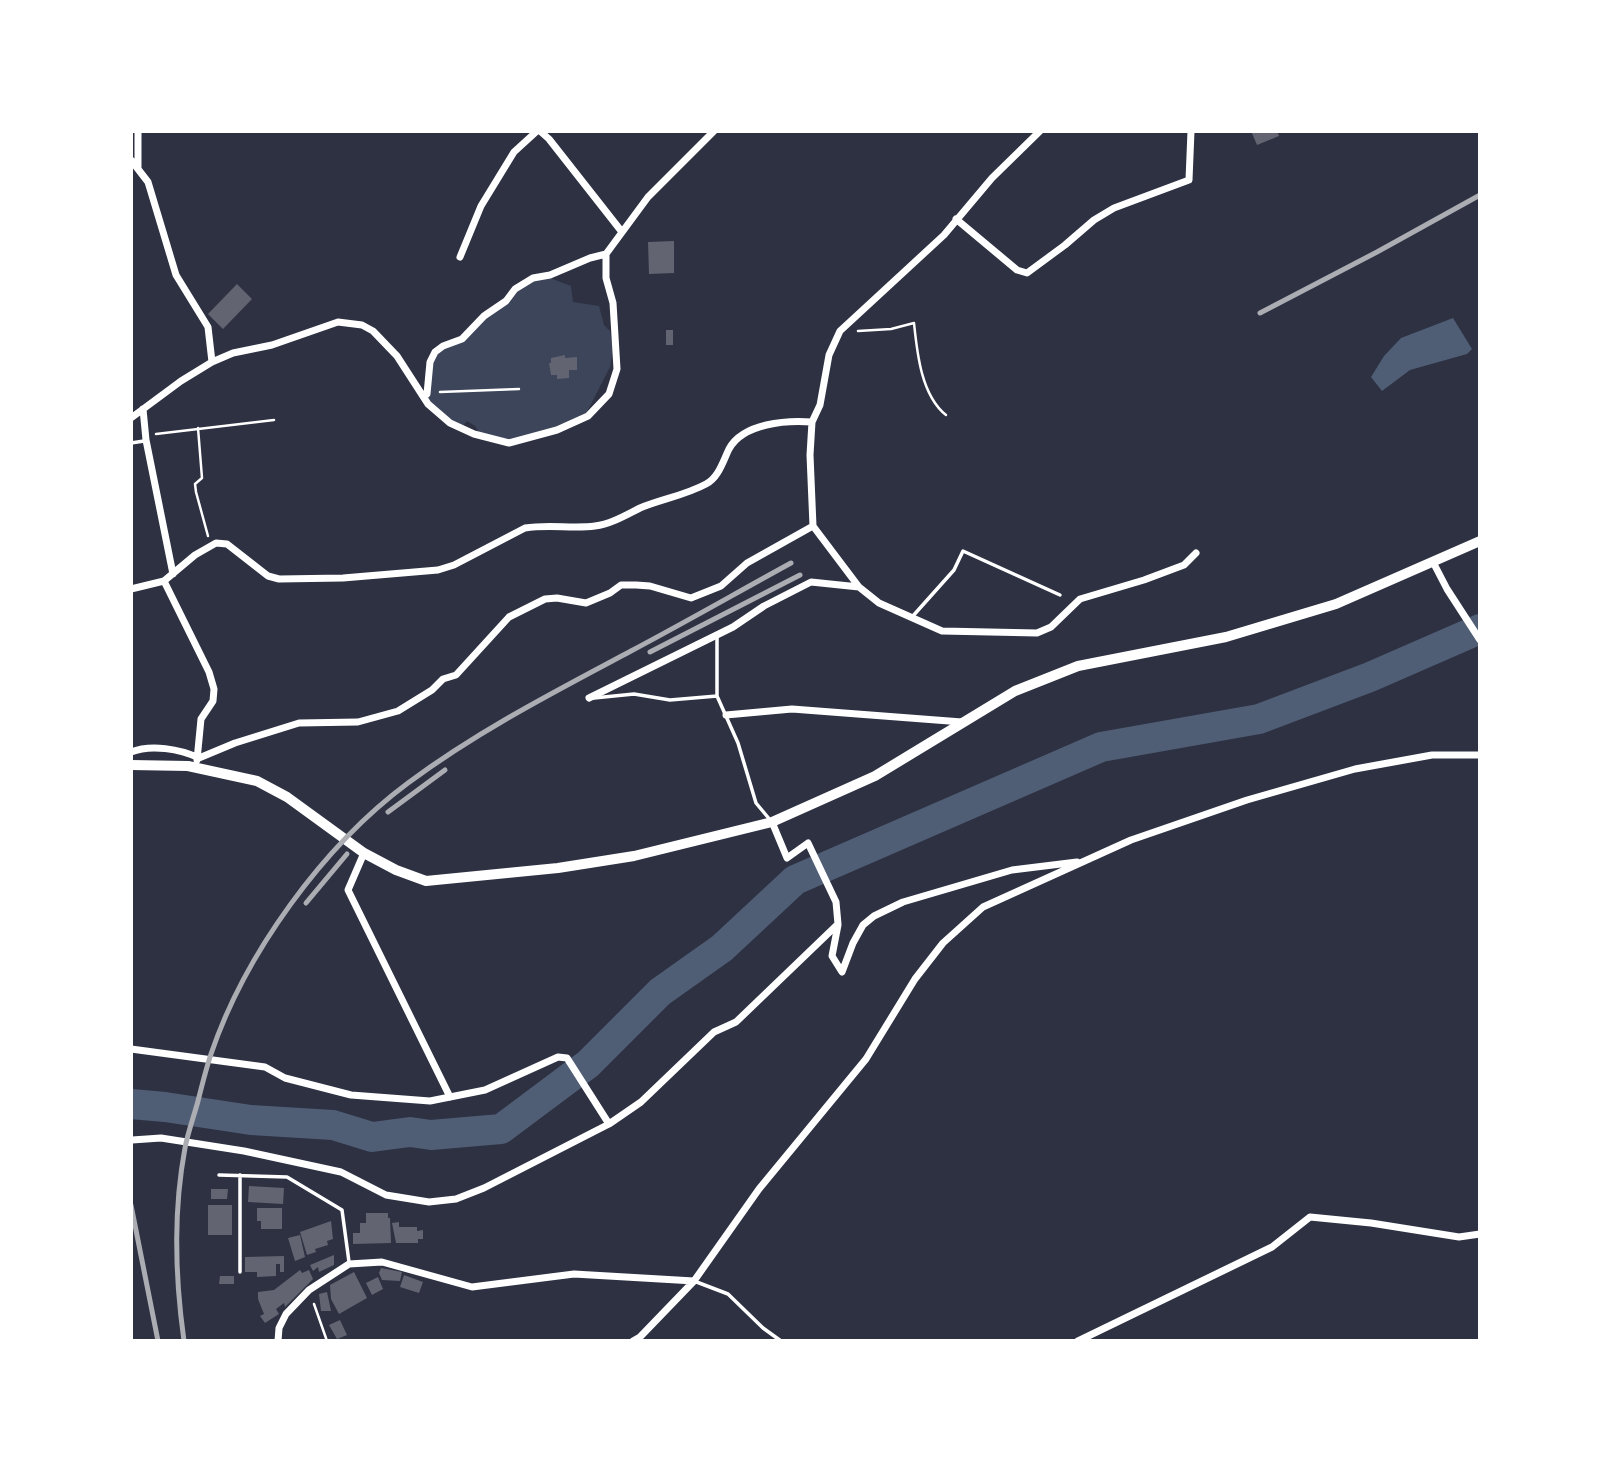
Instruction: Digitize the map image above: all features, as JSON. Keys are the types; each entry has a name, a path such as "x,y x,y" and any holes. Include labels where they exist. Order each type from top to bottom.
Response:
{"street":[{"path":"138,131 138,169"},
{"path":"460,257 481,206 514,152 539,131 557,148 622,232"},
{"path":"131,418 212,362 233,353 272,345 338,322 362,324 373,331 397,356 425,395 428,404 450,423 474,434 509,443 557,430 587,416 609,394 617,369 613,303 606,278 606,254 648,197 714,131"},
{"path":"1040,131 992,178 944,235 841,331 829,355 820,405 812,422 810,455 813,526 859,587 879,603 942,631 1037,633 1051,627 1080,599 1184,565 1196,553"},
{"path":"956,219 1017,270 1027,273 1094,220 1114,208 1189,180 1191,131"},
{"path":"131,160 148,182 176,275 208,327 212,362"},
{"path":"425,395 430,362 435,352 462,339 484,316 506,301 515,289 533,278 550,275 606,254"},
{"path":"143,410 146,440 173,574"},
{"path":"131,589 164,581 216,543 227,544 268,576 279,579 343,578 438,570 454,565 525,528 600,525 654,503 672,499 715,478 730,446 749,430 778,423 812,422"},
{"path":"191,768 199,758 235,743 299,723 358,722 398,711 432,690 443,679 456,675 509,617 545,599 557,598 586,603 621,585 650,586 691,598 721,586 747,563 813,526"},
{"path":"131,765 191,768 257,781 287,797 364,853 426,881 558,868 634,856 772,822 875,776 1015,691 1078,666 1226,637 1336,604 1480,541"},
{"path":"1433,562 1480,640"},
{"path":"164,581 209,672 214,689 213,701 201,719 199,758"},
{"path":"589,698 717,635 764,606 811,582 859,587"},
{"path":"726,715 792,709 962,722"},
{"path":"131,752 158,749 186,752 199,758"},
{"path":"633,1341 694,1281 759,1189 866,1059 915,979 943,943 983,907 1131,840 1221,809 1355,769 1432,755 1480,755"},
{"path":"772,822 787,858 808,842 836,902 838,924 832,956 842,972 863,925 874,916 903,902 1012,870 1082,862"},
{"path":"364,853 348,890 450,1097"},
{"path":"132,1140 161,1138 244,1151 341,1172 386,1195 429,1202 456,1199 484,1188 609,1124 642,1102 714,1032 736,1022 838,924"},
{"path":"131,1049 265,1067 294,1081 351,1095 430,1101 485,1090 558,1057 568,1058 609,1124"},
{"path":"1078,1341 1272,1247 1310,1217 1371,1223 1459,1237 1480,1234"},
{"path":"278,1341 279,1328 286,1314 309,1290 349,1264 382,1262 472,1287 574,1274 694,1281"}],"lane":[{"path":"131,443 146,440"},
{"path":"912,617 954,570 963,551 1060,595"},
{"path":"717,635 717,696 738,743 756,803 772,822"},
{"path":"589,698 634,694 670,700 717,696"},
{"path":"219,1175 286,1177 342,1210 349,1264"},
{"path":"240,1175 240,1272"},
{"path":"694,1281 728,1294 781,1341"}],"path":[{"path":"841,331 871,332 914,323 916,350 930,394 936,407 946,415"},
{"path":"425,395 519,388"},
{"path":"146,440 159,433 274,420"},
{"path":"198,428 202,478 195,484 211,546"},
{"path":"309,1290 327,1341"}],"shaded area":[{"path":"550,278 571,286 573,302 599,306 604,325 610,331 613,349 610,367 587,412 557,428 509,440 479,432 467,421 463,426 454,423 429,403 427,397 432,362 443,347 463,340 514,291 529,281"},
{"path":"1453,318 1472,349 1467,354 1410,370 1382,391 1371,377 1384,356 1401,338"}],"building":[{"path":"1251,131 1277,131 1279,136 1257,145"},
{"path":"674,241 674,273 649,274 648,242"},
{"path":"237,284 252,299 223,329 208,314"},
{"path":"666,330 673,330 673,345 666,345"},
{"path":"565,355 565,358 577,357 577,370 569,370 569,378 557,379 557,375 551,375 549,363 551,358"},
{"path":"249,1186 284,1188 283,1204 248,1202"},
{"path":"211,1189 228,1189 227,1199 211,1199"},
{"path":"208,1205 232,1205 232,1235 208,1235"},
{"path":"257,1208 282,1208 282,1229 261,1229 261,1221 257,1221"},
{"path":"366,1213 388,1213 391,1243 353,1244 353,1233 360,1233 360,1223 366,1223"},
{"path":"331,1221 333,1239 327,1241 328,1245 307,1255 300,1232"},
{"path":"399,1222 399,1227 417,1227 417,1231 423,1230 423,1239 418,1239 418,1243 396,1243 392,1223"},
{"path":"300,1235 305,1257 295,1261 288,1238"},
{"path":"334,1255 334,1265 319,1272 318,1267 313,1271 310,1265"},
{"path":"284,1256 284,1272 280,1272 280,1264 276,1264 276,1276 257,1277 257,1272 245,1272 245,1257"},
{"path":"381,1268 402,1272 400,1281 382,1280 379,1273"},
{"path":"300,1270 302,1273 309,1270 313,1279 285,1307 284,1303 276,1309 279,1314 265,1323 260,1316 264,1314 258,1292 274,1290"},
{"path":"354,1272 367,1298 339,1314 331,1299 330,1285"},
{"path":"404,1275 423,1282 419,1293 400,1287"},
{"path":"220,1276 234,1276 234,1284 219,1284"},
{"path":"378,1277 383,1289 372,1295 366,1283"},
{"path":"327,1292 331,1311 321,1311 319,1294"},
{"path":"340,1320 347,1335 337,1339 329,1325"}],"waterway":[{"path":"131,1104 251,1120 333,1125 372,1137 410,1132 431,1135 501,1129 588,1064 660,992 722,948 795,880 1101,747 1259,719 1370,677 1480,629"}],"railway":[{"path":"1260,313 1480,195"},
{"path":"184,1341 177,1269 177,1220 186,1142 206,1071 226,1016 244,978 290,905 317,870 377,809 408,783 462,746 545,697 791,563"},
{"path":"650,652 800,575"},
{"path":"388,812 445,770"},
{"path":"306,903 347,854"},
{"path":"131,1205 158,1341"}]}
